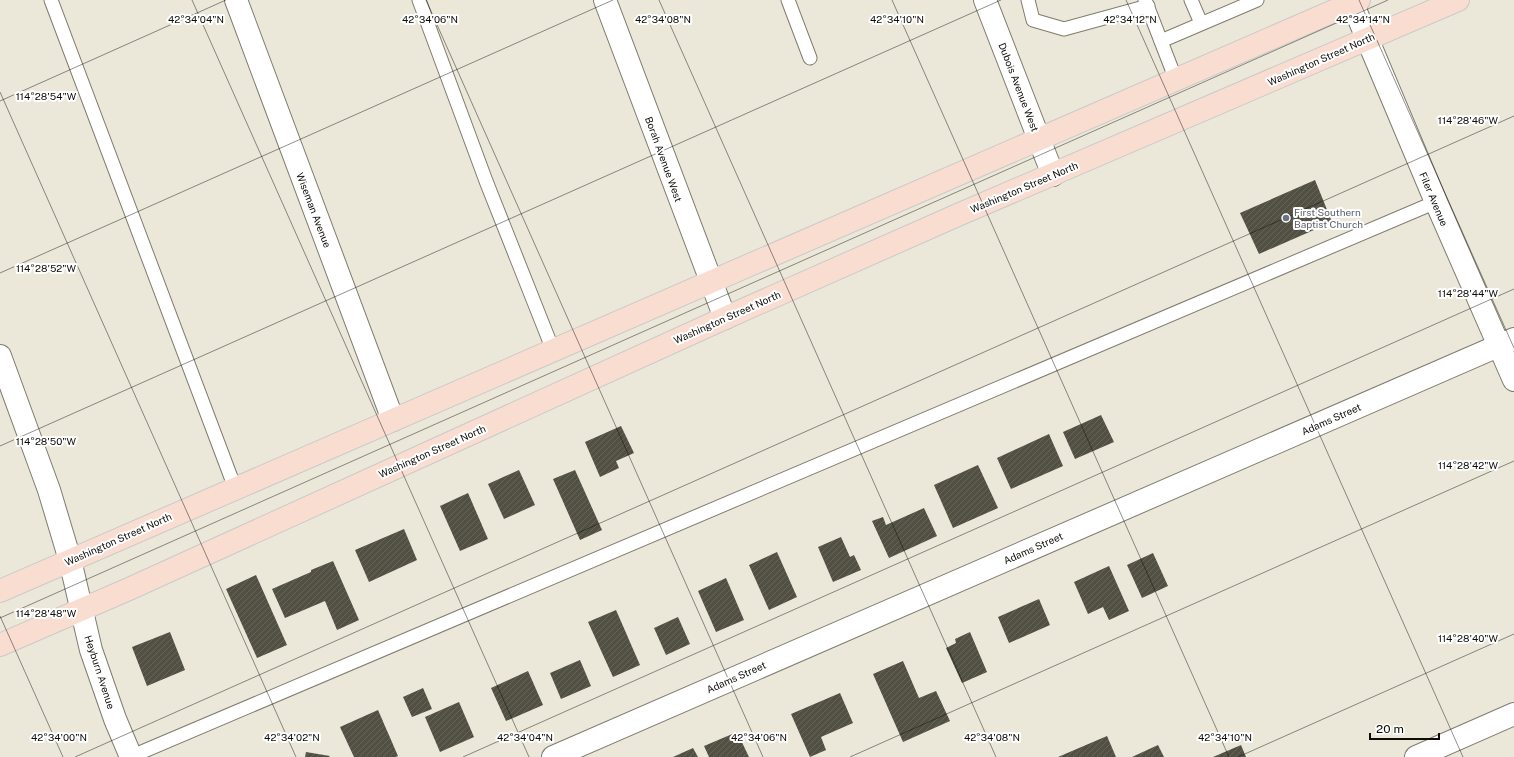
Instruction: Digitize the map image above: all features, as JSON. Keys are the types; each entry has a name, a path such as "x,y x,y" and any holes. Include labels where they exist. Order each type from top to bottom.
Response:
{"main road":[{"name":"Washington Street North","path":"0,645 81,610 725,318 1053,174 1458,0"},
{"name":"Washington Street North","path":"0,592 235,488 1176,80 1355,5"}],"street":[{"name":"Wiseman Avenue","path":"236,0 393,420"},
{"name":"Borah Avenue West","path":"605,0 725,318"},
{"name":"Dubois Avenue West","path":"985,0 1053,174"},
{"name":"Filer Avenue","path":"1355,5 1367,39 1436,202 1506,342 1514,380"},
{"name":"Adams Street","path":"553,757 1506,342"},
{"name":"Heyburn Avenue","path":"0,356 49,490 70,560 91,650 115,719 131,757"},
{"path":"1416,757 1514,714"}],"lane":[{"path":"51,0 235,488"},
{"path":"419,0 486,181 553,350"},
{"path":"788,0 810,58"},
{"path":"1028,0 1033,20 1064,29 1147,3 1176,80"},
{"path":"1190,0 1201,23"},
{"path":"1161,42 1201,23 1257,0"},
{"path":"131,757 1436,202"}],"building":[{"name":"First Southern Baptist Church","path":"1315,180 1332,222 1259,254 1240,213"},
{"path":"1101,415 1114,442 1075,459 1063,432"},
{"path":"621,426 634,453 616,461 619,468 600,477 585,442"},
{"path":"1049,434 1063,466 1011,489 997,458"},
{"path":"978,465 998,508 953,528 934,485"},
{"path":"519,470 535,505 504,519 488,484"},
{"path":"575,470 602,530 580,540 553,479"},
{"path":"468,493 488,539 460,551 440,506"},
{"path":"924,508 937,536 889,558 872,521 883,517 886,525"},
{"path":"404,529 417,560 369,582 355,550"},
{"path":"841,537 850,557 854,555 861,570 833,582 818,547"},
{"path":"777,552 797,597 769,610 749,565"},
{"path":"1153,553 1168,586 1142,598 1127,565"},
{"path":"333,561 359,620 337,630 325,601 285,618 272,589"},
{"path":"1109,566 1129,611 1109,620 1103,607 1088,614 1074,582"},
{"path":"256,575 287,645 257,658 226,589"},
{"path":"726,578 744,620 716,632 698,591"},
{"path":"1039,599 1050,625 1009,643 998,617"},
{"path":"616,610 640,665 613,677 588,622"},
{"path":"678,617 690,644 666,655 654,628"},
{"path":"170,632 185,670 147,686 132,647"},
{"path":"970,632 987,672 962,683 946,648 956,643 955,639"},
{"path":"580,660 591,686 561,699 550,673"},
{"path":"903,661 919,698 936,691 950,721 903,742 873,674"},
{"path":"528,671 543,705 506,721 491,688"},
{"path":"423,688 432,709 412,717 403,697"},
{"path":"840,693 853,723 821,737 826,750 810,757 791,714"},
{"path":"459,702 474,737 440,752 425,717"},
{"path":"378,710 398,756 354,757 340,727"},
{"path":"737,732 749,757 709,757 704,746"},
{"path":"1107,736 1116,757 1058,757"},
{"path":"1158,745 1164,757 1132,757"},
{"path":"1241,745 1246,757 1213,757"},
{"path":"693,748 698,757 673,757"},
{"path":"306,752 330,756 305,757"}],"place":[{"name":"First Southern Baptist Church","path":"1286,218"}]}
